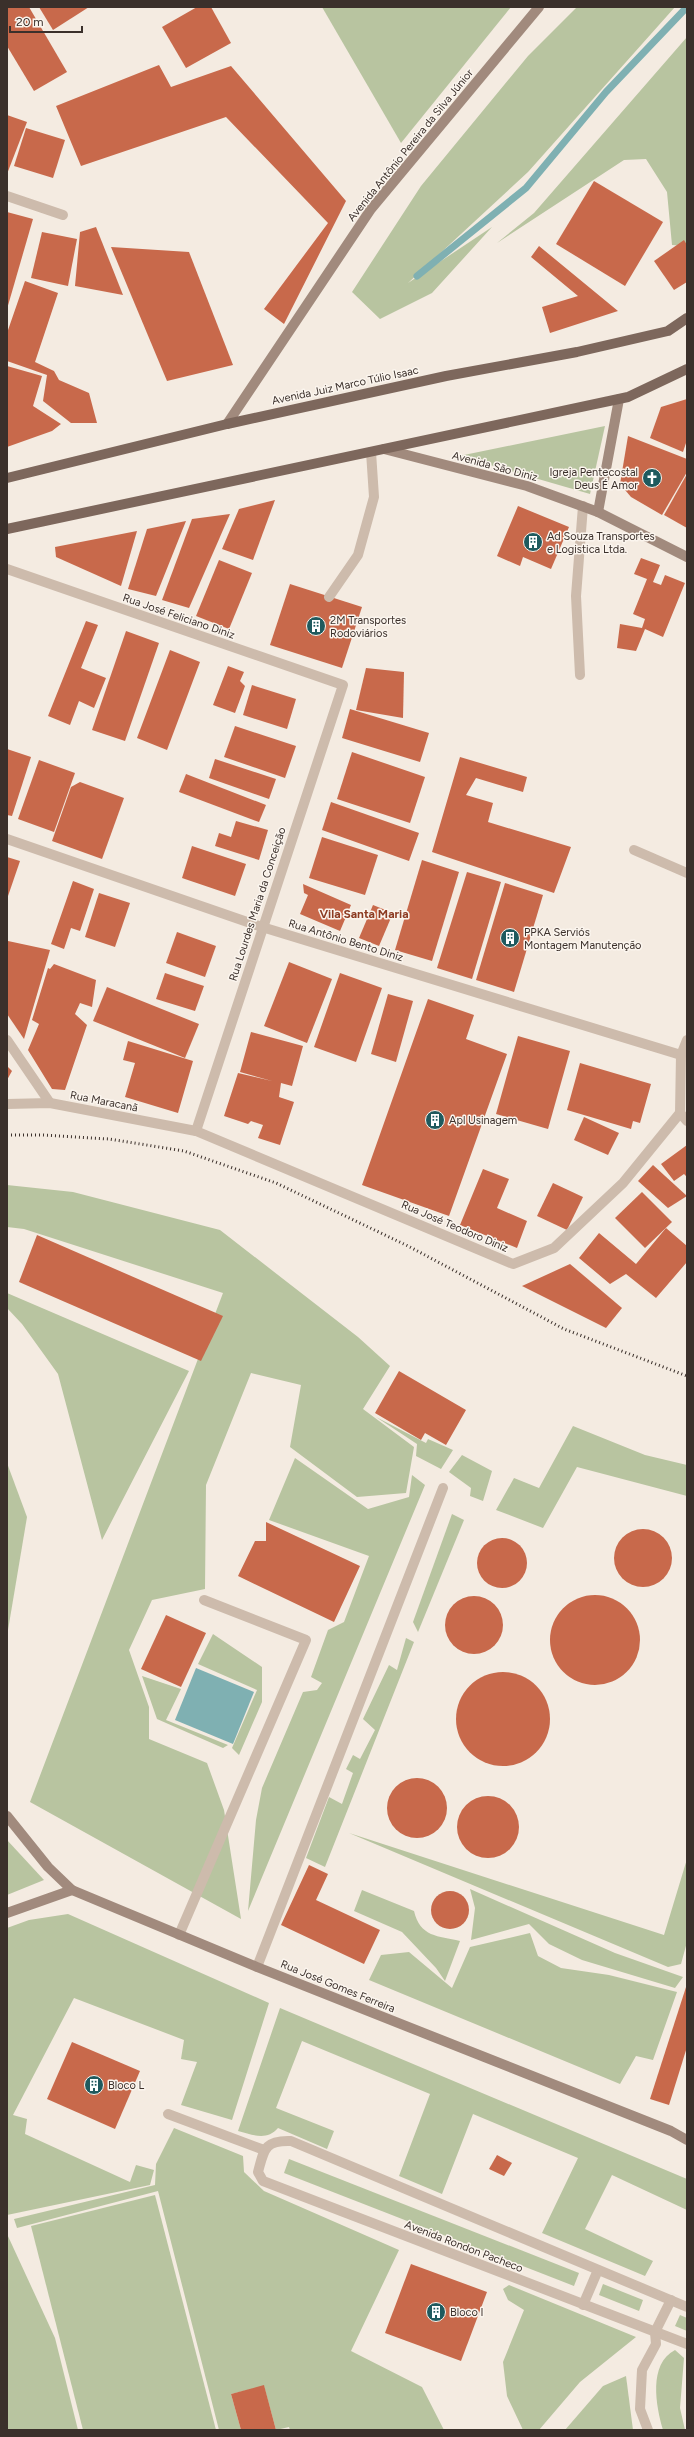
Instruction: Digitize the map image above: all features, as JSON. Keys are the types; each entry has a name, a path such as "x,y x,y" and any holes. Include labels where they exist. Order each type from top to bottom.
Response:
{"main road":[{"name":"Avenida Juiz Marco Túlio Isaac","path":"7,478 227,424 446,376 577,352 668,331 687,318"},
{"path":"7,529 619,399 672,378 687,369"}],"street":[{"name":"Avenida Antônio Pereira da Silva Júnior","path":"227,424 372,209 539,7"},
{"path":"7,196 63,215"},
{"path":"598,512 619,399"},
{"name":"Avenida São Diniz","path":"384,449 527,486 583,506 598,512 687,558"},
{"path":"329,597 358,555 374,497 371,452"},
{"path":"580,675 576,596 583,506"},
{"name":"Rua José Feliciano Diniz","path":"7,569 343,685"},
{"name":"Rua Lourdes Maria da Conceição","path":"196,1131 343,685"},
{"name":"Rua Antônio Bento Diniz","path":"7,840 262,927 681,1055"},
{"path":"634,850 687,873"},
{"path":"7,1040 50,1103"},
{"name":"Rua José Teodoro Diniz","path":"196,1131 512,1264 554,1248 623,1183 684,1117 681,1055 687,1040"},
{"name":"Rua Maracanã","path":"7,1104 50,1103 196,1131"},
{"path":"257,1967 443,1488"},
{"path":"179,1935 306,1640 204,1600"},
{"name":"Rua José Gomes Ferreira","path":"7,1816 48,1867 72,1890 257,1967 671,2131 687,2140"},
{"path":"7,1913 72,1890"},
{"path":"168,2114 264,2150 269,2144 279,2140 291,2141 687,2307"},
{"name":"Avenida Rondon Pacheco","path":"264,2150 258,2172 263,2182 687,2344"},
{"path":"583,2305 598,2270"},
{"path":"648,2430 640,2409 642,2370 656,2344 655,2332 671,2300"}],"green space":[{"path":"322,7 511,7 401,143"},
{"path":"577,7 675,7 528,172 408,283 492,227 432,293 380,319 352,292 421,186 528,56"},
{"path":"687,37 687,246 672,245 667,192 646,159 624,160 497,243 534,213"},
{"path":"605,426 590,494 459,456"},
{"path":"7,1185 73,1192 220,1230 358,1337 390,1366 363,1409 414,1447 406,1493 357,1497 290,1447 301,1385 251,1373 206,1485 205,1589 152,1600 129,1650 149,1707 149,1739 207,1763 224,1810 241,1919 30,1802 223,1293 24,1229 7,1227"},
{"path":"7,1293 189,1371 102,1540 58,1374 22,1324 7,1308"},
{"path":"376,1417 426,1443 428,1439 453,1450 441,1469 416,1456 417,1444"},
{"path":"573,1426 645,1455 687,1465 687,1496 577,1467 543,1528 496,1510 514,1478 539,1488"},
{"path":"462,1455 492,1471 483,1501 470,1496 471,1488 449,1472"},
{"path":"295,1458 368,1509 409,1497 412,1475 425,1485 248,1911 256,1820 262,1788 303,1692 317,1690 322,1683 311,1677 328,1630 344,1622 369,1556 269,1520"},
{"path":"7,1463 27,1517 7,1636"},
{"path":"452,1514 464,1520 418,1632 413,1622"},
{"path":"213,1634 262,1667 262,1702 239,1755 232,1748 257,1690 198,1664"},
{"path":"406,1638 414,1642 325,1867 306,1858 329,1797 342,1804 353,1773 346,1769 353,1755 360,1759 375,1730 363,1719 389,1665 397,1670"},
{"path":"142,1676 181,1689 166,1720 228,1745 223,1748 157,1719"},
{"path":"349,1833 664,1935 687,1859 687,1942 681,1964 668,1967"},
{"path":"7,1840 44,1880 7,1895"},
{"path":"470,1889 615,1953 683,1977 675,1988 582,1960 549,1944 529,1924 471,1940 475,1908"},
{"path":"362,1890 414,1911 417,1920 425,1931 437,1936 460,1941 445,1981 436,1968 402,1932 354,1911"},
{"path":"68,1914 269,2003 232,2120 181,2105 197,2062 181,2059 184,2040 74,1998 13,2115 27,2119 25,2134 130,2182 136,2165 154,2170 150,2185 7,2215 7,1928 29,1920"},
{"path":"530,1933 538,1956 561,1968 609,1975 677,1992 653,2060 636,2056 620,2084 369,1980 381,1955 409,1952 452,1988 470,1947"},
{"path":"280,2008 687,2179 687,2210 612,2175 585,2229 653,2261 645,2276 542,2233 578,2158 473,2114 442,2194 399,2176 430,2094 302,2041 276,2108 334,2131 327,2149 278,2128 269,2135 264,2136 238,2131"},
{"path":"174,2128 243,2156 244,2172 264,2191 399,2250 351,2351 422,2387 444,2430 290,2430 289,2427 276,2430 264,2386 231,2394 241,2430 219,2430 158,2191 17,2228 14,2219 155,2185 156,2164"},
{"path":"289,2159 579,2273 574,2286 284,2173"},
{"path":"155,2195 216,2430 83,2430 31,2226"},
{"path":"7,2234 55,2338 78,2430 7,2430"},
{"path":"603,2284 643,2300 639,2311 599,2295"},
{"path":"509,2285 636,2337 580,2382 539,2430 523,2430 507,2396 503,2362 524,2310 508,2300 503,2289"},
{"path":"680,2315 687,2318 687,2331 675,2326"},
{"path":"675,2350 684,2358 680,2408 685,2430 663,2430 658,2409 656,2386 657,2375 666,2356"},
{"path":"626,2376 633,2430 565,2430 603,2386"}],"water":[{"path":"196,1668 254,1692 233,1744 175,1720"}],"building":[{"path":"7,7 29,7 67,72 34,91 7,46"},
{"path":"39,7 89,7 53,30"},
{"path":"197,7 211,7 231,43 186,68 162,27"},
{"path":"159,65 171,87 231,66 346,201 284,324 264,309 328,223 226,117 81,166 56,106"},
{"path":"7,115 27,122 7,174"},
{"path":"26,128 65,140 53,178 14,166"},
{"path":"594,181 663,222 625,286 556,244"},
{"path":"7,212 33,219 7,309"},
{"path":"96,227 123,295 75,286 80,232"},
{"path":"42,232 77,239 68,286 31,278"},
{"path":"684,240 687,245 687,282 674,290 654,261"},
{"path":"539,246 618,311 550,333 542,307 578,296 531,257"},
{"path":"111,247 189,252 233,365 167,381"},
{"path":"25,281 58,293 35,362 54,371 59,380 89,393 97,423 71,423 43,401 47,375 7,361 7,333"},
{"path":"7,366 42,376 33,406 61,424 52,431 7,447"},
{"path":"687,399 687,440 683,452 650,438 661,407"},
{"name":"Igreja Pentecostal Deus É Amor","path":"628,436 687,459 687,472 662,515 631,497 620,484"},
{"path":"687,474 687,528 664,515"},
{"path":"275,500 253,560 222,549 239,509"},
{"name":"Ad Souza Transportes e Logistica Ltda.","path":"518,506 569,527 551,569 523,557 520,566 497,556"},
{"path":"230,514 189,608 162,600 192,519"},
{"path":"186,521 156,596 128,589 147,529"},
{"path":"137,531 121,586 56,557 55,547"},
{"path":"641,558 660,565 653,582 661,585 665,575 685,583 663,637 645,629 636,651 617,648 620,624 642,628 645,619 633,614 647,579 634,574"},
{"path":"219,560 252,573 229,629 196,616"},
{"name":"2M Transportes Rodoviários","path":"290,584 362,607 342,668 270,645"},
{"path":"86,621 98,625 81,668 106,678 94,708 79,701 70,725 48,716"},
{"path":"126,631 159,643 125,741 92,730"},
{"path":"170,650 200,662 167,750 137,738"},
{"path":"228,666 244,672 240,681 245,686 235,713 213,705"},
{"path":"366,668 404,672 403,718 356,710"},
{"path":"252,685 296,699 287,729 243,715"},
{"path":"350,709 429,733 420,762 342,738"},
{"path":"235,726 296,746 285,778 224,757"},
{"path":"7,749 31,757 12,816 7,815"},
{"path":"352,752 425,777 410,823 337,799"},
{"path":"460,757 527,777 523,792 476,778 466,795 493,803 488,822 571,847 554,893 432,852"},
{"path":"215,759 276,779 269,799 209,778"},
{"path":"39,760 75,773 54,832 18,819"},
{"path":"186,774 266,805 259,822 179,792"},
{"path":"80,782 124,798 102,859 52,841 71,787"},
{"path":"331,802 419,833 409,861 322,830"},
{"path":"236,821 268,830 259,860 215,846 219,833 231,837"},
{"path":"322,837 378,855 365,895 309,878"},
{"path":"192,846 246,864 235,896 182,878"},
{"path":"7,857 20,861 7,899"},
{"path":"422,860 459,872 432,961 395,950"},
{"path":"467,872 501,882 472,979 437,968"},
{"path":"73,881 94,889 80,931 71,928 64,949 51,944"},
{"name":"PPKA Serviós Montagem Manutenção","path":"505,883 543,895 514,992 476,980"},
{"path":"303,884 351,905 340,931 300,914 308,895 304,893"},
{"path":"99,893 130,903 115,947 85,937"},
{"path":"373,905 393,913 379,946 359,938"},
{"path":"177,932 216,946 205,977 166,963"},
{"path":"8,941 50,950 24,1039 7,1014"},
{"path":"289,962 332,979 307,1043 264,1026"},
{"path":"54,964 96,980 92,1007 80,1003 75,1014 87,1025 65,1090 52,1089 28,1050 39,1024 32,1020 48,968 50,969"},
{"path":"165,973 204,986 195,1011 156,999"},
{"path":"340,973 382,988 356,1062 314,1047"},
{"path":"107,987 199,1024 185,1058 93,1021"},
{"path":"388,994 413,1001 396,1062 371,1054"},
{"name":"Apl Usinagem","path":"428,999 474,1015 466,1039 507,1054 449,1216 362,1185"},
{"path":"251,1032 303,1046 292,1086 281,1083 279,1097 294,1102 280,1145 258,1138 263,1125 251,1121 248,1124 224,1116 238,1073 272,1081 240,1072"},
{"path":"518,1036 570,1051 548,1129 496,1114"},
{"path":"128,1041 193,1061 178,1113 125,1097 135,1063 123,1060"},
{"path":"580,1063 651,1084 640,1123 633,1121 631,1129 567,1110"},
{"path":"7,1066 12,1071 7,1080"},
{"path":"584,1117 619,1133 608,1155 574,1140"},
{"path":"687,1145 687,1177 684,1174 674,1181 661,1164"},
{"path":"653,1165 687,1196 668,1208 638,1181"},
{"path":"483,1169 509,1179 497,1208 527,1221 517,1248 460,1225"},
{"path":"553,1183 583,1197 567,1230 537,1216"},
{"path":"642,1192 672,1222 645,1248 615,1218"},
{"path":"666,1228 687,1246 687,1262 656,1298 626,1274 610,1284 579,1258 599,1233 636,1264"},
{"path":"37,1235 223,1316 201,1361 19,1282"},
{"path":"570,1264 622,1308 606,1328 522,1286"},
{"path":"399,1371 466,1410 446,1445 425,1433 421,1440 375,1413"},
{"path":"266,1522 360,1566 334,1622 238,1576 255,1541 266,1541"},
{"path":"637,1529 649,1529 664,1537 672,1552 672,1564 664,1579 649,1587 637,1587 622,1579 614,1564 614,1552 622,1537"},
{"path":"497,1538 507,1538 520,1545 527,1558 527,1568 520,1581 507,1588 497,1588 488,1584 481,1577 477,1568 477,1558 481,1549 488,1542"},
{"path":"595,1595 612,1598 627,1608 637,1623 640,1640 637,1657 627,1672 612,1682 595,1685 578,1682 563,1672 553,1657 550,1640 553,1623 563,1608 578,1598"},
{"path":"474,1596 485,1598 498,1609 501,1614 503,1625 501,1636 490,1649 485,1652 474,1654 463,1652 450,1641 447,1636 445,1625 447,1614 458,1601 463,1598"},
{"path":"166,1615 206,1633 181,1687 141,1669"},
{"path":"503,1672 521,1676 536,1686 546,1701 550,1719 546,1737 536,1752 521,1762 503,1766 485,1762 470,1752 460,1737 456,1719 460,1701 470,1686 485,1676"},
{"path":"411,1778 423,1778 434,1783 442,1791 447,1802 445,1820 434,1833 423,1838 411,1838 400,1833 392,1825 387,1814 387,1802 392,1791 400,1783"},
{"path":"482,1796 494,1796 510,1805 517,1815 519,1827 517,1839 510,1849 494,1858 482,1858 471,1853 462,1844 457,1833 457,1821 462,1810 471,1801"},
{"path":"309,1865 328,1874 316,1900 380,1930 364,1964 281,1925"},
{"path":"446,1891 454,1891 464,1896 468,1903 468,1917 464,1924 454,1929 446,1929 436,1924 434,1921 431,1914 431,1906 436,1896 439,1894"},
{"path":"687,1984 687,2047 669,2105 650,2099"},
{"name":"Bloco L","path":"72,2042 140,2071 115,2129 47,2099"},
{"path":"497,2155 512,2163 504,2176 489,2169"},
{"name":"Bloco I","path":"411,2264 487,2292 461,2361 385,2333"},
{"path":"264,2385 276,2430 241,2430 231,2394"}],"waterway":[{"path":"417,276 526,188 606,92 687,7"}],"railway":[{"path":"7,1135 43,1135 109,1139 184,1151 276,1183 408,1246 564,1329 687,1376"}],"place":[{"name":"Igreja Pentecostal Deus É Amor","path":"652,478"},
{"name":"Ad Souza Transportes e Logistica Ltda.","path":"533,542"},
{"name":"2M Transportes Rodoviários","path":"316,626"},
{"name":"PPKA Serviós Montagem Manutenção","path":"510,938"},
{"name":"Apl Usinagem","path":"435,1120"},
{"name":"Bloco L","path":"94,2085"},
{"name":"Bloco I","path":"436,2312"}],"district":[{"name":"Vila Santa Maria","path":"364,914"}]}
